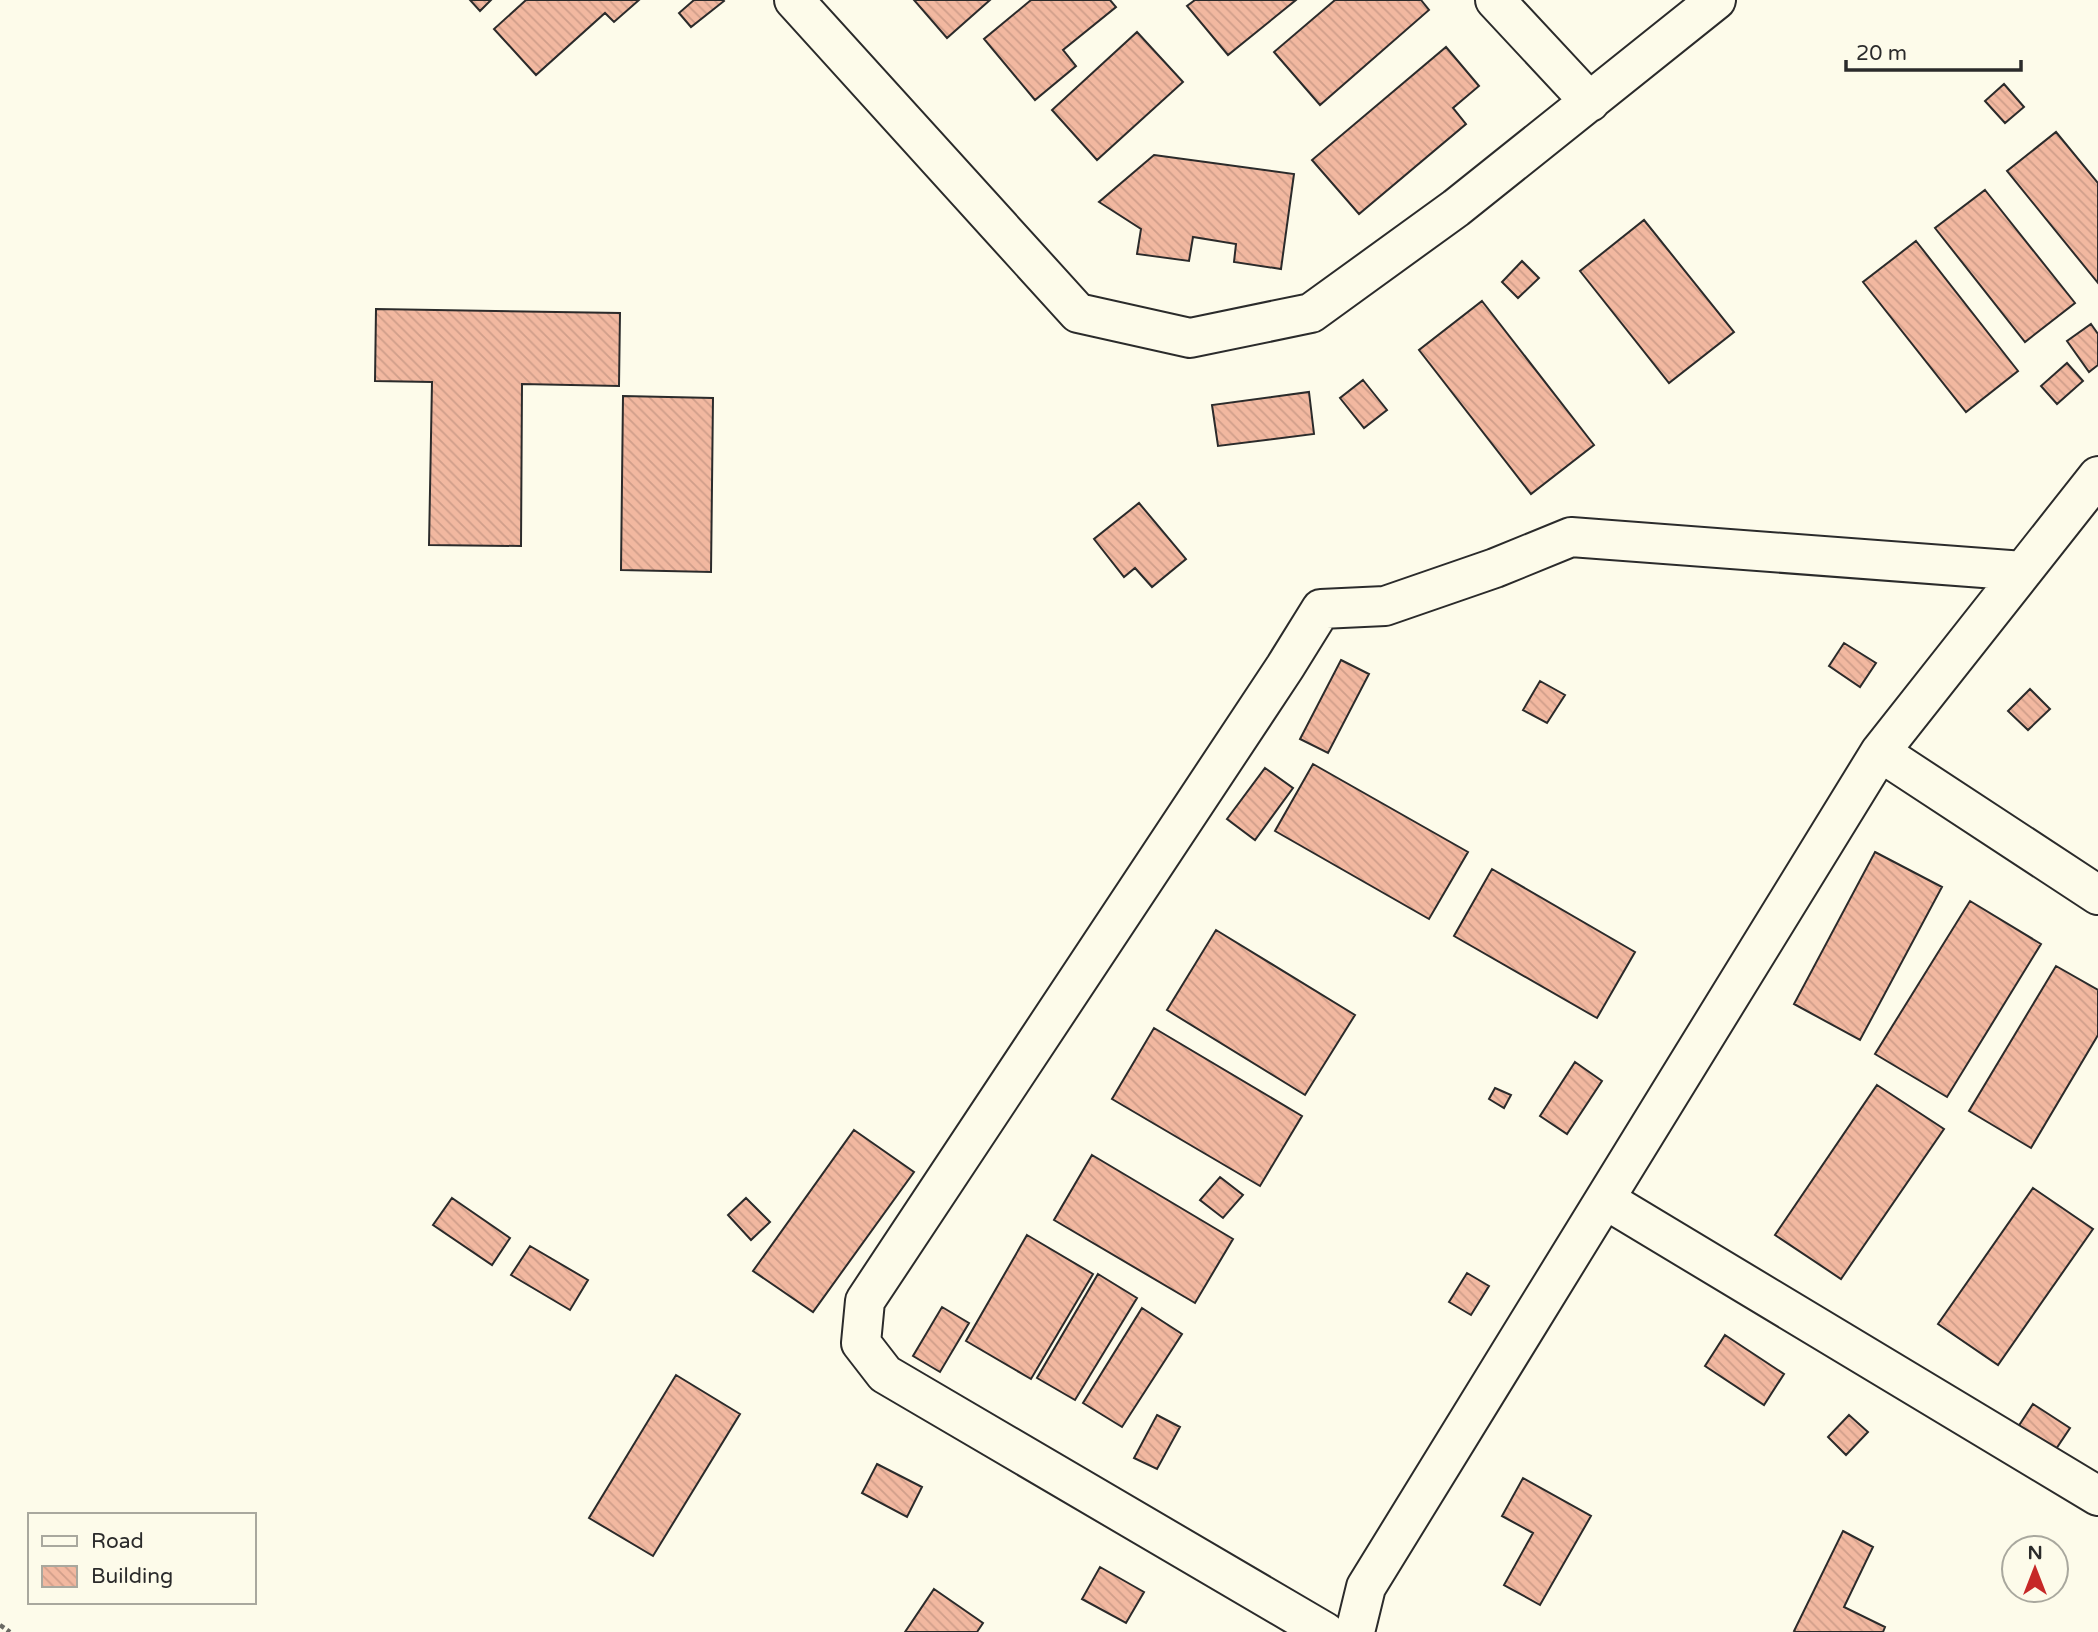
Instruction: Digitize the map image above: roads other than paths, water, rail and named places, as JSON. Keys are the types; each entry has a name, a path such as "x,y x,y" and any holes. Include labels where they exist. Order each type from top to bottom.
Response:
{"street":[{"path":"794,0 1078,313 1190,338 1311,313 1456,208 1716,0"},
{"path":"1495,0 1590,102"},
{"path":"1355,1632 1366,1587 1880,752 2098,476"},
{"path":"1325,1632 885,1374 861,1343 864,1301 1321,609 1385,606 1495,568 1571,537 2023,571"},
{"path":"1880,752 2098,895"},
{"path":"1606,1200 2098,1496"}]}
